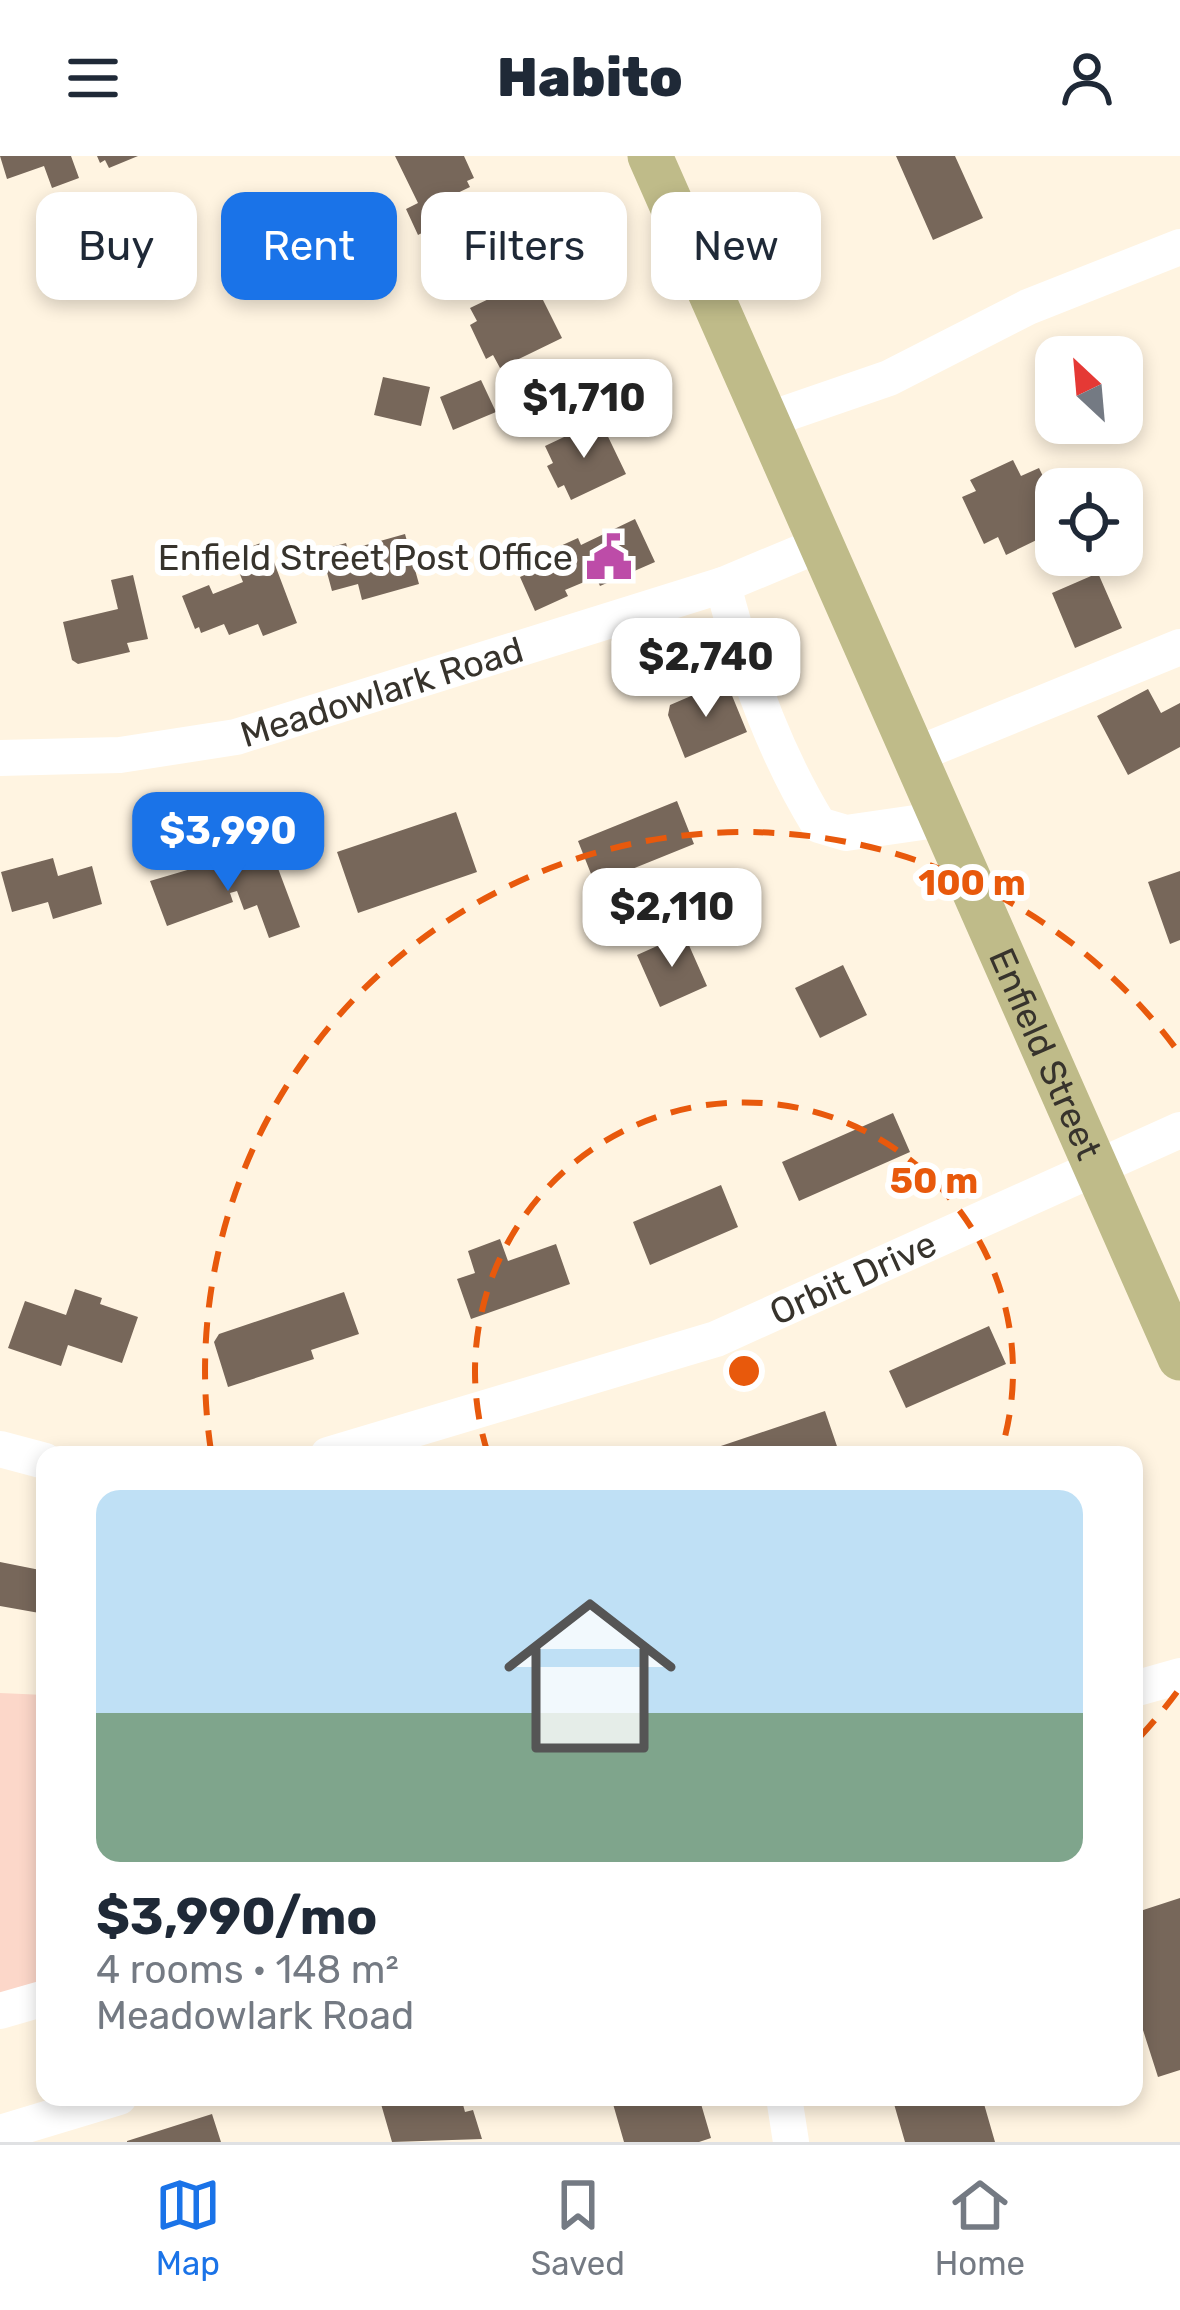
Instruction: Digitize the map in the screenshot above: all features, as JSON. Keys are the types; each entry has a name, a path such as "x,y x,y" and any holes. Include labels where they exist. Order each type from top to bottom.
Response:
{"main road":[{"name":"Enfield Street","path":"650,156 1180,1358"}],"street":[{"path":"767,420 889,378 1028,307 1180,247"},
{"name":"Meadowlark Road","path":"0,758 120,755 236,737 723,585 821,544"},
{"path":"723,585 739,647 799,792 819,825 846,833 944,818"},
{"path":"916,755 1180,647"},
{"name":"Orbit Drive","path":"358,1446 716,1339 1180,1130"},
{"path":"0,1449 36,1458"},
{"path":"1143,1686 1180,1676"},
{"path":"0,2011 36,2001"},
{"path":"0,2133 89,2106"},
{"path":"785,2106 791,2142"}],"shaded area":[{"path":"0,1693 36,1695 36,1986 0,1996"}],"building":[{"path":"0,156 71,156 79,178 52,188 44,166 7,179"},
{"path":"97,156 138,156 109,168"},
{"path":"395,156 464,156 474,178 467,181 470,187 460,192 421,192 418,235 406,209 418,203"},
{"path":"896,156 955,156 983,218 933,240"},
{"path":"487,300 543,300 562,338 500,368 493,355 486,359 470,325 477,321 470,308"},
{"path":"383,377 430,387 421,426 374,415"},
{"path":"481,380 496,412 453,430 440,397"},
{"path":"600,420 626,474 571,500 564,485 558,488 547,466 553,463 545,446"},
{"path":"1013,460 1021,476 1035,470 1035,541 1006,555 998,537 984,544 962,497 976,491 970,480"},
{"path":"635,519 655,562 600,586 596,577 565,590 568,596 535,611 520,577 553,562 547,552 578,538 581,545"},
{"path":"405,534 419,584 362,600 358,584 332,591 321,550 346,543 348,550"},
{"path":"266,541 297,623 263,636 258,624 229,635 224,624 201,633 199,627 195,629 182,596 209,585 213,594 243,582 232,554"},
{"path":"133,575 148,639 127,643 130,652 78,664 72,660 63,622 118,609 111,580"},
{"path":"1099,576 1122,628 1075,648 1052,593"},
{"path":"726,681 747,732 685,758 668,715 670,705"},
{"path":"1148,689 1161,713 1180,703 1180,747 1128,775 1097,716"},
{"path":"677,801 694,844 595,884 578,841"},
{"path":"456,812 477,872 358,913 337,852"},
{"path":"273,855 300,927 269,938 257,905 244,910 237,891 230,893 233,902 167,926 150,881 218,861 223,874"},
{"path":"53,858 58,876 92,866 102,904 53,919 48,902 12,912 1,872"},
{"path":"1180,871 1180,940 1170,944 1148,882"},
{"path":"684,934 707,986 660,1007 637,955"},
{"path":"843,965 867,1015 820,1038 795,988"},
{"path":"893,1113 910,1152 799,1201 782,1162"},
{"path":"721,1185 738,1227 650,1265 633,1222"},
{"path":"500,1239 508,1261 556,1244 570,1284 471,1319 457,1279 475,1273 468,1251"},
{"path":"75,1289 138,1317 122,1363 68,1345 61,1366 8,1348 25,1301 66,1315"},
{"path":"344,1292 359,1334 311,1350 314,1359 228,1387 214,1342 219,1334"},
{"path":"989,1326 1006,1364 906,1408 889,1371"},
{"path":"825,1411 837,1446 721,1446"},
{"path":"0,1562 36,1569 36,1612 0,1606"},
{"path":"1180,1898 1180,2070 1158,2077 1143,2030 1143,1910"},
{"path":"382,2106 463,2106 465,2112 473,2110 482,2139 392,2142"},
{"path":"614,2106 702,2106 711,2138 699,2142 624,2142"},
{"path":"895,2106 985,2106 995,2142 905,2142"},
{"path":"212,2114 221,2142 127,2142 127,2141"}],"place":[{"name":"Enfield Street Post Office","path":"609,557"}]}
